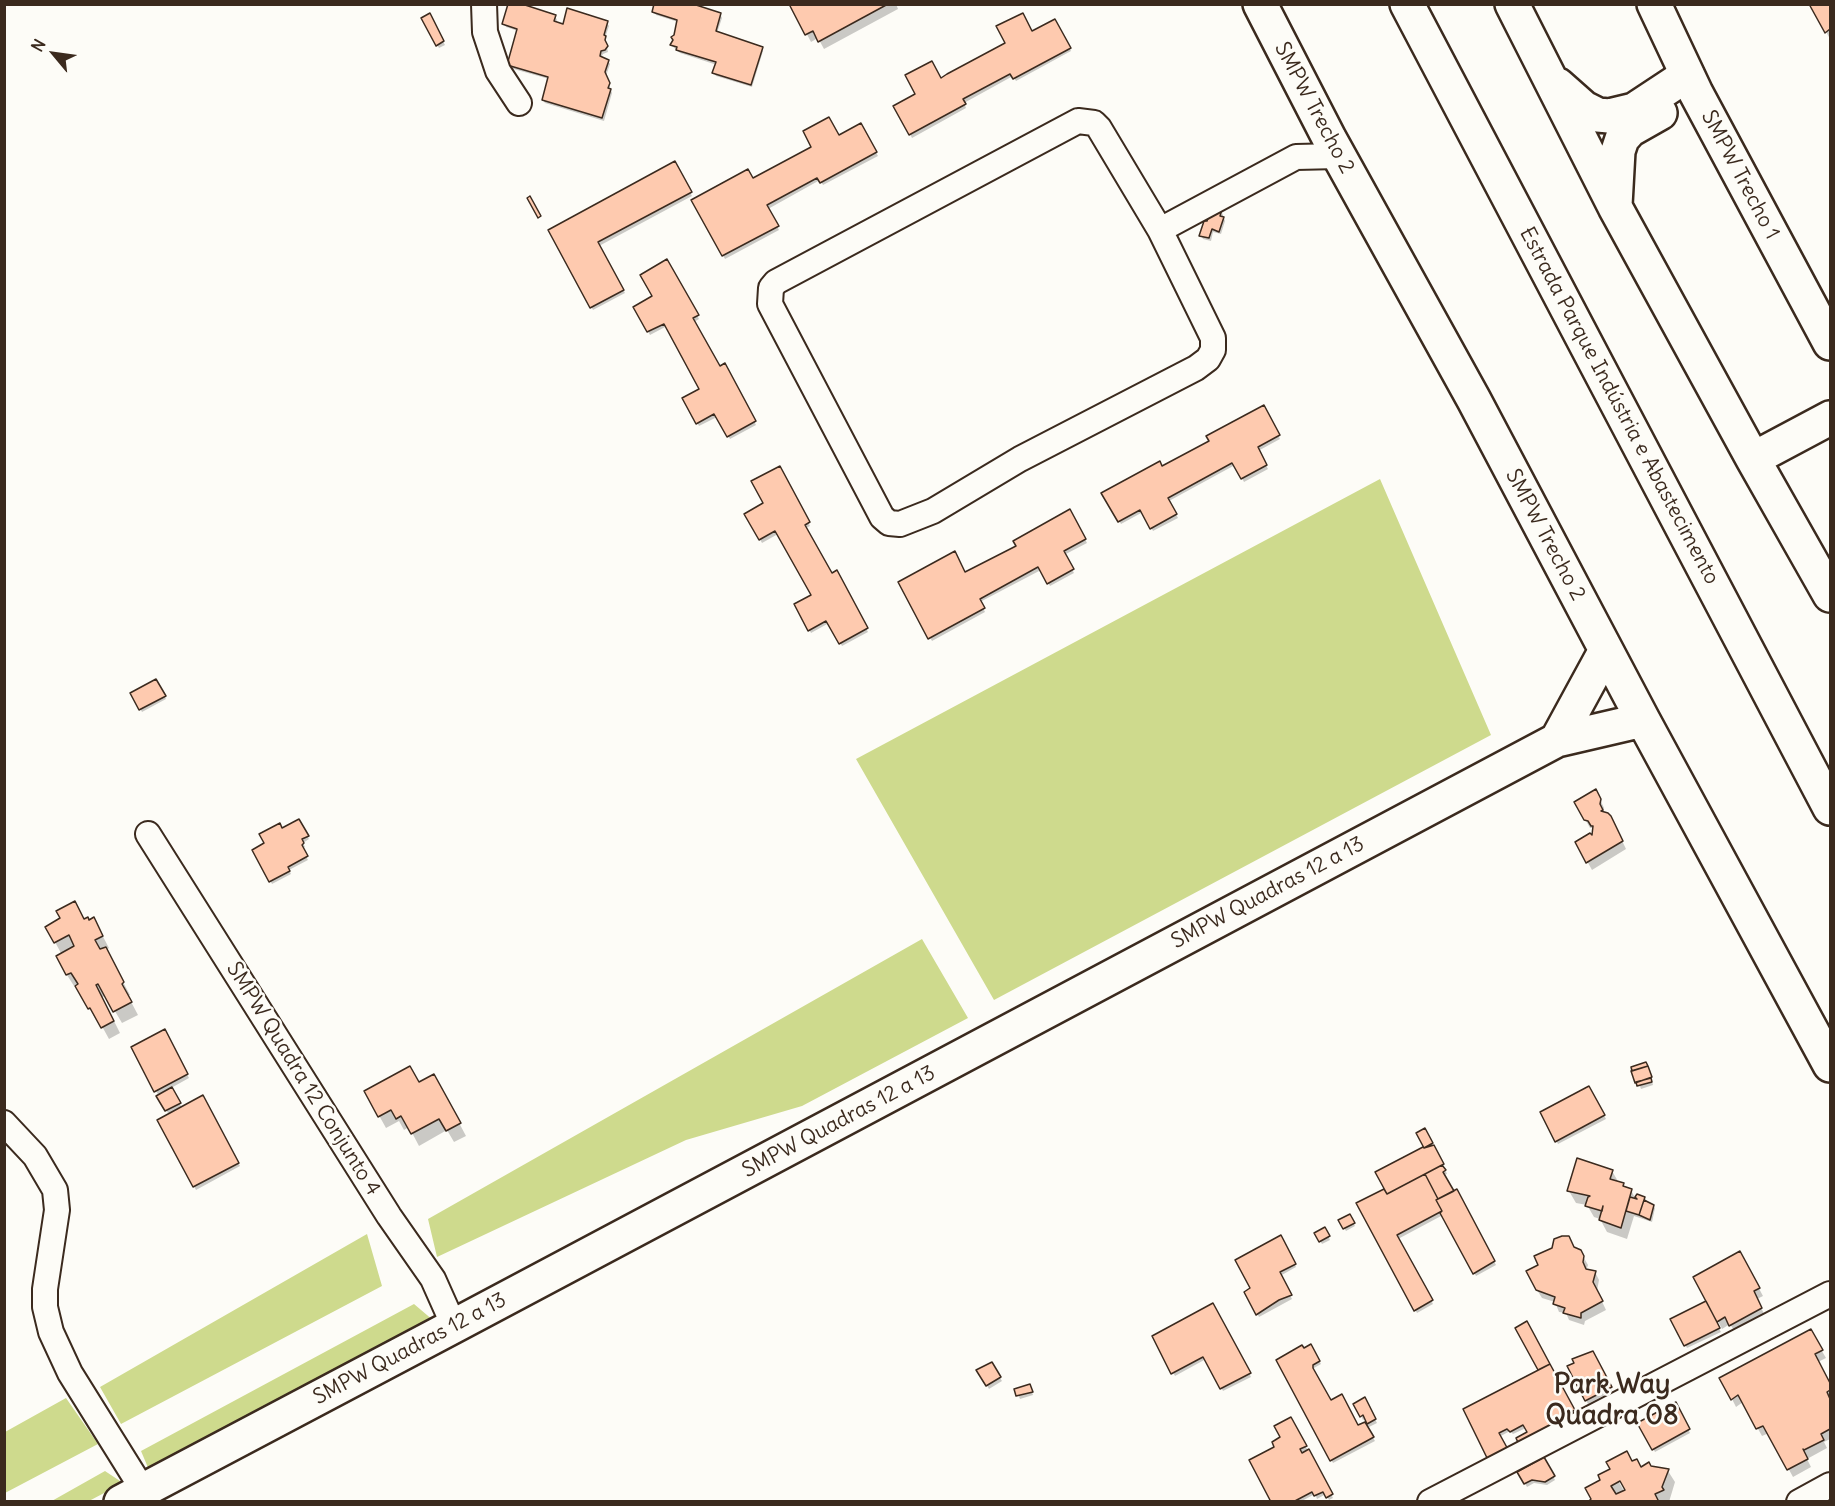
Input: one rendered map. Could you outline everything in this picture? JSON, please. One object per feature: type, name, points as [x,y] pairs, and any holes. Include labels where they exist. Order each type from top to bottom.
[{"type":"main road","name":"SMPW Trecho 2","points":[[1260,4],[1338,156],[1474,400],[1643,720],[1830,1065]]},
{"type":"main road","name":"Estrada Parque Indústria e Abastecimento","points":[[1407,4],[1830,808]]},
{"type":"main road","points":[[1512,4],[1615,207],[1830,595]]},
{"type":"main road","name":"SMPW Trecho 1","points":[[1657,5],[1692,84],[1830,343]]},
{"type":"main road","points":[[1552,80],[1584,108],[1610,116],[1634,110],[1692,84]]},
{"type":"main road","points":[[1615,207],[1618,151],[1622,139],[1630,130],[1692,84]]},
{"type":"main road","points":[[1753,459],[1830,418]]},
{"type":"main road","points":[[1557,740],[1606,650]]},
{"type":"main road","name":"SMPW Quadras 12 a 13","points":[[132,1496],[1557,740],[1643,720]]},
{"type":"street","points":[[484,4],[485,32],[498,71],[519,104]]},
{"type":"street","points":[[1078,121],[1094,123],[1100,128],[1160,230],[1213,338],[1213,350],[1208,359],[1196,368],[1020,459],[933,511],[900,524],[885,520],[770,304],[771,288],[776,282],[1078,121]]},
{"type":"street","points":[[1160,230],[1296,157],[1322,124]]},
{"type":"street","points":[[1296,157],[1338,156]]},
{"type":"street","name":"SMPW Quadra 12 Conjunto 4","points":[[148,834],[389,1216],[433,1279],[454,1326]]},
{"type":"street","points":[[4,1123],[34,1155],[55,1190],[57,1210],[45,1289],[45,1307],[51,1332],[132,1496]]},
{"type":"street","points":[[1430,1502],[1830,1294]]},
{"type":"street","points":[[1799,1502],[1830,1485]]},
{"type":"green space","points":[[1380,479],[1491,735],[994,1000],[856,759]]},
{"type":"green space","points":[[922,939],[968,1018],[802,1106],[686,1140],[437,1257],[428,1219]]},
{"type":"green space","points":[[367,1234],[382,1286],[121,1424],[100,1387]]},
{"type":"green space","points":[[414,1304],[434,1321],[149,1470],[141,1451]]},
{"type":"green space","points":[[66,1398],[98,1444],[5,1493],[5,1432]]},
{"type":"green space","points":[[105,1471],[123,1483],[89,1501],[50,1502]]},
{"type":"building","points":[[508,4],[522,4],[556,15],[554,21],[563,24],[567,8],[608,21],[604,35],[608,46],[601,51],[600,56],[609,60],[605,72],[610,83],[608,88],[611,89],[602,118],[542,100],[548,77],[507,65],[517,29],[502,24]]},
{"type":"building","points":[[654,4],[693,4],[721,13],[716,31],[763,47],[751,85],[712,73],[716,62],[676,50],[677,47],[670,45],[677,20],[652,12]]},
{"type":"building","points":[[789,4],[888,4],[818,42],[813,31],[805,35]]},
{"type":"building","points":[[1809,4],[1830,4],[1830,29],[1825,33]]},
{"type":"building","points":[[430,13],[444,41],[436,46],[421,18]]},
{"type":"building","points":[[1023,13],[1032,31],[1055,19],[1071,48],[1013,79],[1010,74],[963,99],[966,104],[909,135],[893,106],[915,94],[905,75],[932,61],[941,78],[1005,43],[996,26]]},
{"type":"building","points":[[829,117],[839,135],[861,123],[877,152],[820,183],[817,178],[767,205],[779,226],[722,256],[691,200],[748,169],[753,178],[811,147],[803,131]]},
{"type":"building","points":[[675,161],[692,192],[598,242],[624,290],[590,308],[548,230]]},
{"type":"building","points":[[530,196],[541,216],[538,218],[527,198]]},
{"type":"building","points":[[1212,206],[1222,209],[1220,216],[1224,217],[1219,232],[1212,229],[1209,238],[1199,236],[1204,221],[1207,221]]},
{"type":"building","points":[[667,259],[699,315],[693,318],[720,366],[725,363],[756,421],[727,437],[714,414],[696,424],[682,398],[699,389],[664,324],[647,332],[633,307],[652,296],[640,275]]},
{"type":"building","points":[[1264,405],[1280,435],[1258,447],[1267,465],[1241,479],[1232,463],[1168,498],[1177,514],[1150,529],[1140,510],[1118,522],[1101,493],[1160,461],[1162,466],[1209,441],[1206,436]]},
{"type":"building","points":[[780,466],[810,522],[805,525],[832,573],[837,570],[868,628],[839,644],[826,621],[808,631],[794,604],[811,595],[775,531],[759,540],[744,514],[763,503],[751,481]]},
{"type":"building","points":[[1070,509],[1086,539],[1064,551],[1074,569],[1047,584],[1038,567],[980,599],[985,608],[928,639],[898,582],[955,551],[965,572],[1016,546],[1013,541]]},
{"type":"building","points":[[156,679],[166,696],[139,710],[130,693]]},
{"type":"building","points":[[1596,789],[1601,799],[1600,804],[1603,810],[1601,811],[1611,816],[1623,841],[1586,863],[1575,842],[1590,833],[1592,835],[1593,826],[1584,820],[1574,802]]},
{"type":"building","points":[[299,819],[309,836],[302,839],[304,843],[302,845],[308,856],[288,867],[290,871],[269,882],[252,850],[264,843],[259,834],[280,823],[282,828]]},
{"type":"building","points":[[75,901],[84,919],[88,917],[89,920],[94,917],[103,936],[95,940],[100,949],[106,947],[132,1002],[113,1012],[98,984],[96,985],[114,1021],[101,1028],[75,986],[78,984],[71,973],[66,975],[56,956],[74,946],[69,935],[54,943],[45,927],[60,918],[56,911]]},
{"type":"building","points":[[165,1029],[188,1074],[154,1092],[131,1047]]},
{"type":"building","points":[[1646,1062],[1648,1066],[1632,1071],[1631,1067]]},
{"type":"building","points":[[410,1066],[419,1082],[434,1074],[461,1123],[446,1131],[439,1119],[411,1134],[401,1116],[396,1119],[391,1110],[378,1117],[364,1091]]},
{"type":"building","points":[[1648,1066],[1652,1077],[1635,1083],[1631,1071]]},
{"type":"building","points":[[1651,1078],[1652,1082],[1637,1086],[1636,1082]]},
{"type":"building","points":[[1589,1086],[1605,1115],[1555,1142],[1540,1112]]},
{"type":"building","points":[[172,1087],[181,1103],[165,1111],[156,1096]]},
{"type":"building","points":[[203,1095],[239,1163],[193,1187],[157,1120]]},
{"type":"building","points":[[1425,1128],[1433,1143],[1424,1148],[1416,1133]]},
{"type":"building","points":[[1434,1145],[1444,1164],[1387,1194],[1375,1172],[1423,1147]]},
{"type":"building","points":[[1577,1158],[1613,1170],[1610,1179],[1624,1183],[1623,1186],[1632,1189],[1621,1228],[1599,1220],[1602,1211],[1585,1206],[1590,1196],[1567,1191]]},
{"type":"building","points":[[1442,1165],[1446,1170],[1443,1172],[1454,1191],[1438,1199],[1425,1174]]},
{"type":"building","points":[[1425,1174],[1442,1211],[1397,1235],[1433,1300],[1414,1311],[1356,1203],[1384,1189],[1387,1194]]},
{"type":"building","points":[[1457,1189],[1495,1261],[1473,1274],[1440,1213],[1442,1211],[1436,1200]]},
{"type":"building","points":[[1637,1194],[1645,1197],[1639,1215],[1626,1211],[1630,1197],[1637,1199],[1635,1197]]},
{"type":"building","points":[[1644,1200],[1654,1205],[1650,1220],[1639,1215]]},
{"type":"building","points":[[1350,1214],[1355,1223],[1343,1229],[1338,1220]]},
{"type":"building","points":[[1325,1227],[1330,1236],[1319,1242],[1314,1233]]},
{"type":"building","points":[[1281,1235],[1296,1264],[1280,1272],[1292,1295],[1279,1300],[1256,1315],[1244,1292],[1250,1288],[1235,1260]]},
{"type":"building","points":[[1569,1236],[1574,1247],[1581,1250],[1586,1269],[1596,1271],[1593,1282],[1603,1301],[1581,1313],[1581,1318],[1563,1313],[1565,1308],[1553,1304],[1555,1297],[1536,1290],[1526,1271],[1538,1265],[1534,1256],[1552,1248],[1554,1239]]},
{"type":"building","points":[[1740,1251],[1760,1288],[1754,1291],[1762,1308],[1729,1326],[1725,1317],[1717,1322],[1693,1277]]},
{"type":"building","points":[[1706,1301],[1720,1328],[1684,1346],[1670,1319]]},
{"type":"building","points":[[1213,1303],[1251,1373],[1220,1389],[1203,1357],[1171,1374],[1152,1336]]},
{"type":"building","points":[[1527,1321],[1550,1364],[1538,1370],[1515,1328]]},
{"type":"building","points":[[1811,1329],[1823,1350],[1815,1354],[1830,1383],[1830,1390],[1827,1392],[1830,1399],[1830,1429],[1821,1434],[1824,1440],[1803,1449],[1808,1459],[1787,1470],[1763,1426],[1756,1429],[1738,1395],[1731,1400],[1719,1378]]},
{"type":"building","points":[[1311,1344],[1320,1361],[1313,1365],[1313,1368],[1331,1400],[1342,1394],[1358,1425],[1365,1422],[1374,1437],[1330,1461],[1276,1360],[1302,1345],[1304,1348]]},
{"type":"building","points":[[1593,1351],[1612,1387],[1585,1401],[1567,1366],[1574,1363],[1572,1359]]},
{"type":"building","points":[[992,1362],[1001,1377],[986,1386],[976,1370]]},
{"type":"building","points":[[1550,1364],[1575,1410],[1552,1422],[1555,1428],[1520,1447],[1516,1438],[1527,1432],[1523,1425],[1510,1432],[1507,1429],[1499,1433],[1510,1453],[1490,1464],[1463,1409]]},
{"type":"building","points":[[1030,1384],[1033,1392],[1016,1396],[1014,1389]]},
{"type":"building","points":[[1365,1397],[1376,1419],[1367,1424],[1363,1415],[1360,1417],[1353,1404]]},
{"type":"building","points":[[1676,1402],[1690,1429],[1652,1450],[1637,1423]]},
{"type":"building","points":[[1291,1417],[1307,1446],[1300,1449],[1302,1453],[1309,1449],[1333,1494],[1326,1498],[1323,1492],[1314,1496],[1312,1492],[1293,1502],[1271,1502],[1249,1460],[1274,1447],[1272,1442],[1280,1437],[1274,1426]]},
{"type":"building","points":[[1627,1451],[1632,1461],[1637,1459],[1641,1467],[1649,1462],[1651,1466],[1669,1469],[1662,1487],[1664,1490],[1655,1494],[1659,1502],[1588,1502],[1591,1499],[1585,1488],[1600,1480],[1598,1475],[1610,1469],[1606,1462]],"holes":[[[1620,1481],[1625,1490],[1616,1494],[1611,1486]]]},
{"type":"building","points":[[1544,1457],[1555,1476],[1545,1482],[1532,1480],[1524,1484],[1517,1472]]},
{"type":"district","name":"Park Way Quadra 08","points":[[1612,1400]]}]
